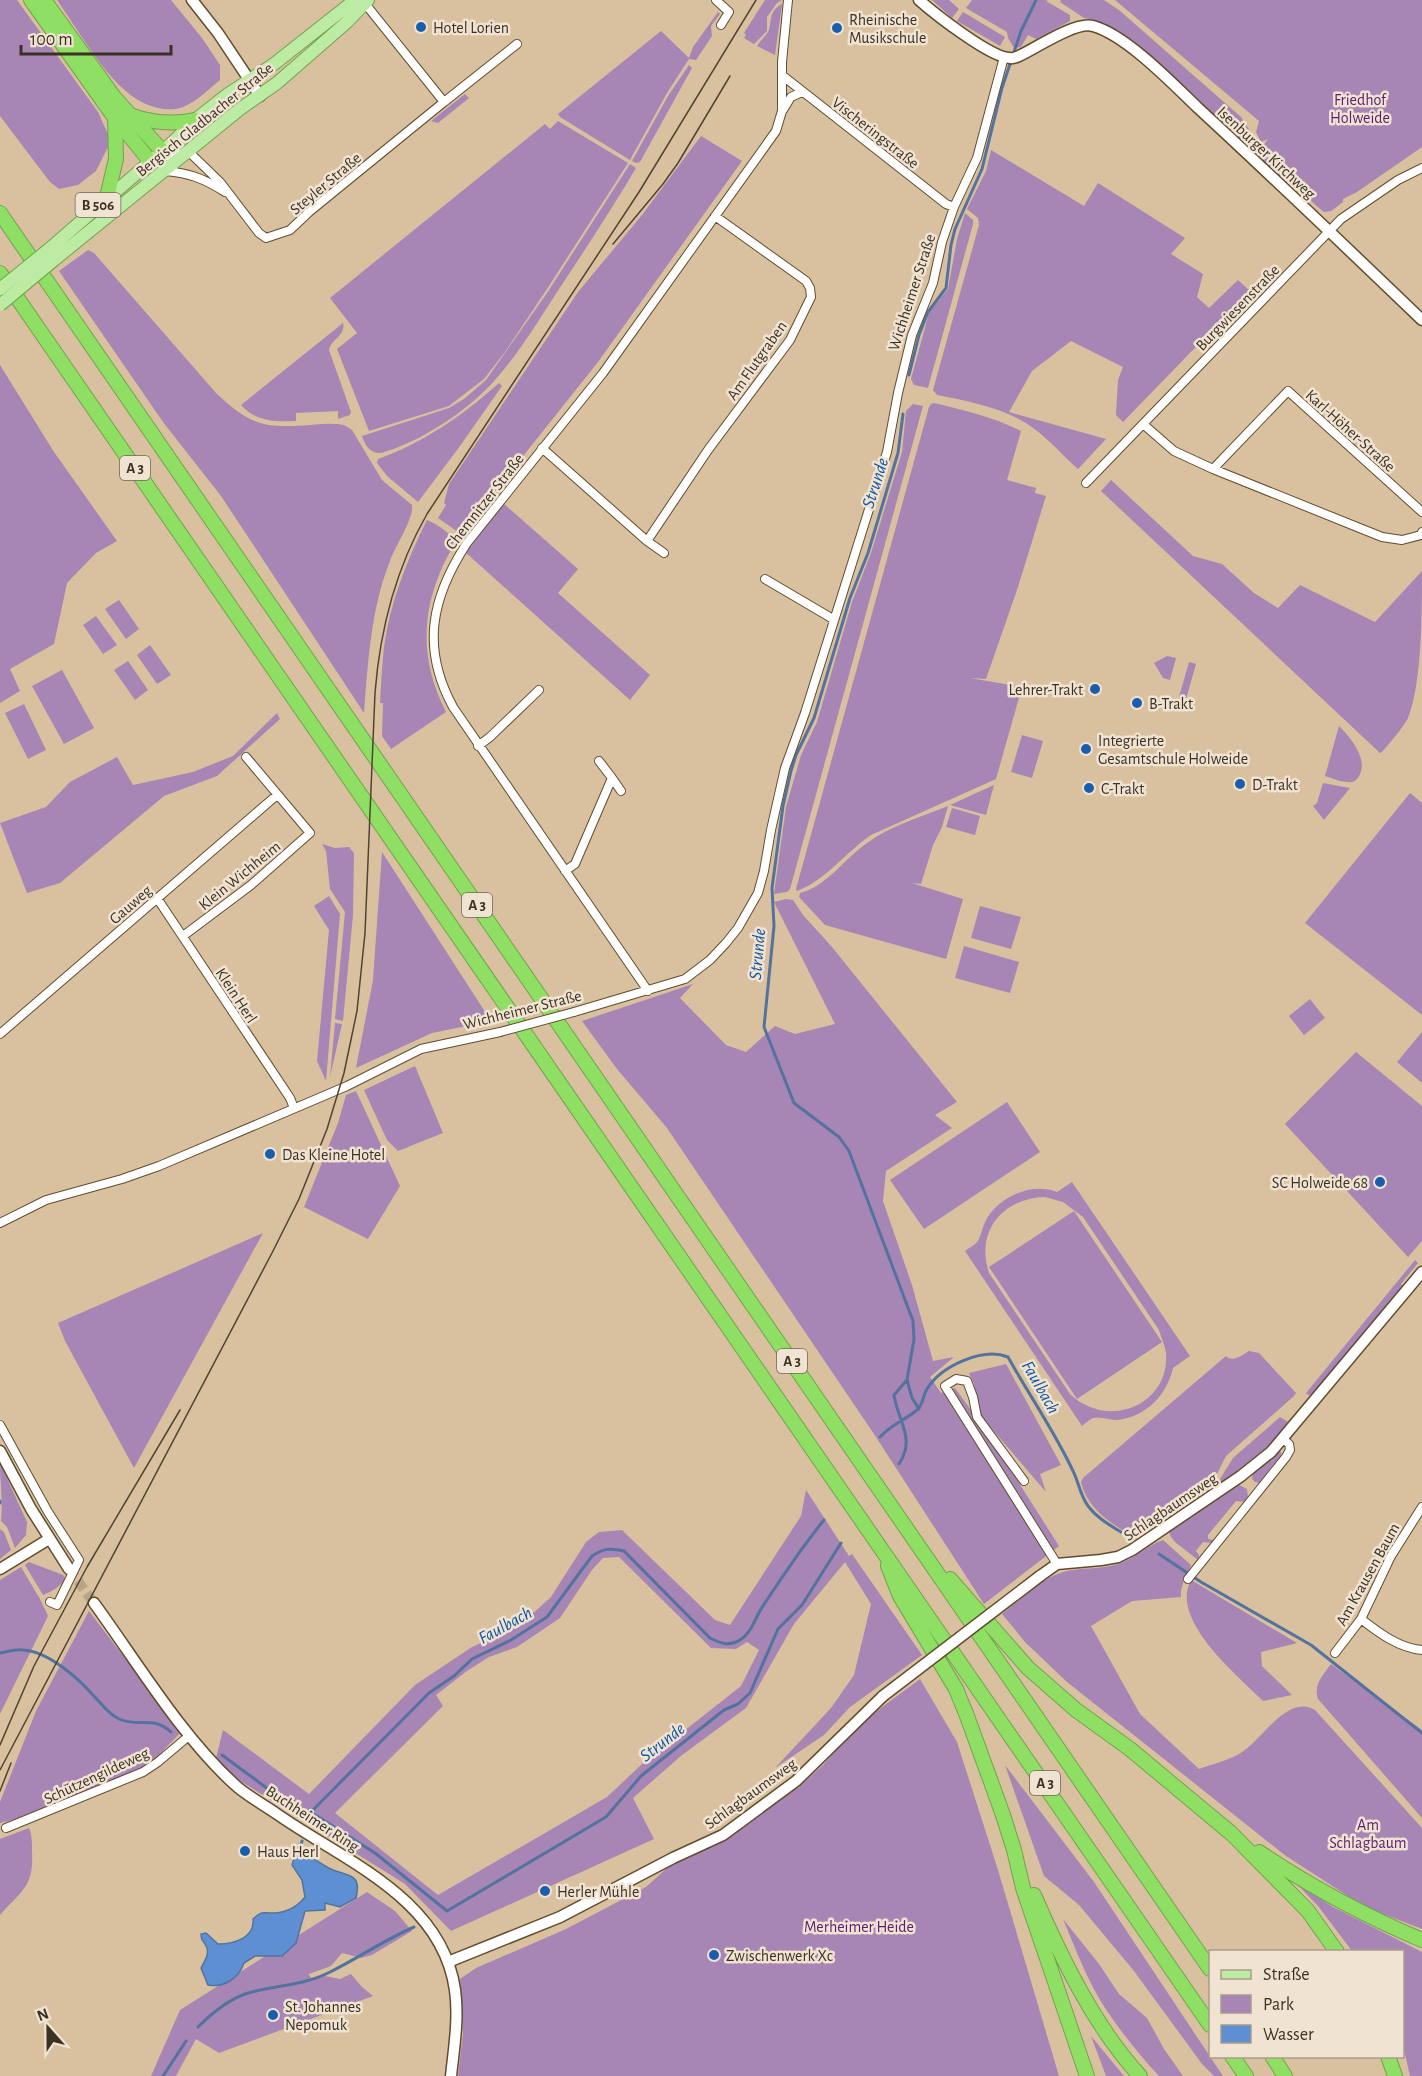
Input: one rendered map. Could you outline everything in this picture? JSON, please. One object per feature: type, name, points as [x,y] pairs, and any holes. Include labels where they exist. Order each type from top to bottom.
[{"type":"highway","points":[[31,0],[122,116],[162,151]]},
{"type":"highway","points":[[44,0],[95,73],[150,161]]},
{"type":"highway","points":[[122,116],[157,123],[177,124],[195,120]]},
{"type":"highway","points":[[107,197],[116,159],[122,116]]},
{"type":"highway","name":"A 3","points":[[0,213],[1209,1967]]},
{"type":"highway","name":"A 3","points":[[0,273],[1209,2024]]},
{"type":"highway","points":[[911,1534],[1028,1668],[1076,1710],[1130,1749],[1232,1834],[1308,1911],[1336,1950]]},
{"type":"highway","points":[[878,1542],[900,1596],[956,1689],[1014,1850],[1053,1937],[1098,2020],[1140,2076]]},
{"type":"highway","points":[[1232,1834],[1289,1872],[1333,1897],[1422,1940]]},
{"type":"highway","points":[[1014,1850],[1023,1888],[1087,2076]]},
{"type":"highway","points":[[1233,2058],[1246,2076]]},
{"type":"highway","points":[[1273,2058],[1285,2076]]},
{"type":"highway","points":[[1389,2058],[1395,2076]]},
{"type":"main road","points":[[192,0],[218,33],[260,96]]},
{"type":"main road","points":[[919,0],[950,26],[1009,58]]},
{"type":"main road","name":"Bergisch Gladbacher Straße","points":[[0,305],[107,197],[195,120],[362,1]]},
{"type":"main road","name":"Bergisch Gladbacher Straße","points":[[0,289],[51,255],[166,171],[188,151],[277,83],[362,1]]},
{"type":"main road","name":"Isenburger Kirchweg","points":[[1009,58],[1079,26],[1093,25],[1131,47],[1242,148],[1422,320]]},
{"type":"main road","points":[[162,151],[166,171]]},
{"type":"main road","points":[[150,161],[166,171]]},
{"type":"main road","name":"Schlagbaumsweg","points":[[448,1962],[560,1917],[673,1858],[723,1835],[796,1781],[883,1696],[1040,1576],[1058,1564],[1118,1557],[1132,1550],[1256,1464],[1284,1439],[1422,1272]]},
{"type":"main road","points":[[0,1451],[69,1569]]},
{"type":"main road","points":[[0,1569],[50,1539]]},
{"type":"main road","name":"Buchheimer Ring","points":[[94,1603],[203,1752],[235,1786],[396,1893],[428,1926],[448,1962],[454,1981],[457,2003],[451,2076]]},
{"type":"street","points":[[716,0],[729,12],[721,25]]},
{"type":"street","name":"Chemnitzer Straße","points":[[782,111],[788,0]]},
{"type":"street","points":[[362,1],[444,102]]},
{"type":"street","name":"Steyler Straße","points":[[188,151],[213,174],[259,233],[267,238],[291,230],[309,212],[517,44]]},
{"type":"street","name":"Wichheimer Straße","points":[[0,1223],[46,1200],[159,1166],[347,1086],[421,1049],[500,1032],[685,979],[710,960],[726,943],[738,928],[758,893],[784,768],[805,713],[887,452],[903,365],[921,309],[933,284],[942,242],[954,207],[977,158],[1009,58]]},
{"type":"street","name":"Vischeringstraße","points":[[783,74],[802,92],[946,204],[954,207]]},
{"type":"street","name":"Chemnitzer Straße","points":[[648,991],[453,707],[438,674],[433,641],[436,611],[452,566],[480,525],[603,373],[776,131],[782,111],[790,97],[802,92]]},
{"type":"street","points":[[162,151],[170,157],[188,151]]},
{"type":"street","name":"Burgwiesenstraße","points":[[1086,483],[1329,231],[1351,212],[1398,180],[1422,168]]},
{"type":"street","name":"Steyler Straße","points":[[166,171],[188,173],[200,177],[226,192]]},
{"type":"street","name":"Am Flutgraben","points":[[647,541],[710,448],[790,340],[811,297],[806,281],[715,216]]},
{"type":"street","name":"Karl-Höher-Straße","points":[[1213,469],[1288,392],[1422,512]]},
{"type":"street","points":[[1143,424],[1174,451],[1382,537],[1402,540],[1421,535],[1422,532]]},
{"type":"street","points":[[542,448],[647,541],[664,553]]},
{"type":"street","points":[[765,579],[833,619]]},
{"type":"street","points":[[478,746],[539,690]]},
{"type":"street","points":[[246,757],[277,795]]},
{"type":"street","points":[[599,761],[621,791]]},
{"type":"street","points":[[565,871],[575,864],[612,778]]},
{"type":"street","name":"Klein Wichheim","points":[[183,936],[251,885],[310,833],[277,795]]},
{"type":"street","name":"Gauweg","points":[[0,1034],[277,795]]},
{"type":"street","name":"Klein Herl","points":[[157,898],[290,1098],[294,1108]]},
{"type":"street","points":[[1024,1481],[977,1417],[967,1381],[956,1379],[945,1386],[1058,1564]]},
{"type":"street","points":[[0,1425],[48,1512],[79,1560],[57,1605],[50,1602]]},
{"type":"street","points":[[1188,1579],[1286,1457],[1290,1450],[1289,1444],[1284,1439]]},
{"type":"street","name":"Am Krausen Baum","points":[[1335,1653],[1361,1619],[1391,1556],[1422,1507]]},
{"type":"street","points":[[1361,1619],[1398,1644],[1422,1650]]},
{"type":"street","name":"Schützengildeweg","points":[[6,1828],[143,1772],[190,1735]]},
{"type":"green space","points":[[0,0],[17,0],[98,112],[111,141],[96,171],[78,185],[59,189],[50,182],[0,116]]},
{"type":"green space","points":[[57,0],[171,0],[202,38],[220,65],[220,80],[198,99],[183,107],[168,109],[146,104],[127,92],[108,73]]},
{"type":"green space","points":[[765,0],[782,0],[767,17],[767,31],[754,44],[744,38],[746,35],[744,33]]},
{"type":"green space","points":[[932,0],[949,0],[959,9],[952,18]]},
{"type":"green space","points":[[972,0],[1048,0],[1046,1],[1070,15],[1070,21],[1036,39],[1028,35],[1021,47],[1014,48],[1007,32],[966,8]]},
{"type":"green space","points":[[1061,0],[1104,0],[1119,10],[1241,117],[1266,156],[1286,178],[1287,183],[1134,42],[1095,20],[1084,18],[1060,2]]},
{"type":"green space","name":"Friedhof Holweide","points":[[1115,0],[1422,0],[1422,147],[1357,192],[1343,199],[1343,202],[1331,211],[1324,212],[1291,181],[1263,146],[1268,139],[1261,142],[1256,132],[1259,121]]},
{"type":"green space","points":[[782,4],[775,55],[757,46],[769,30],[773,12]]},
{"type":"green space","points":[[718,12],[720,14],[711,26],[712,36],[696,60],[689,59],[667,93],[630,160],[558,114],[661,31],[689,58],[693,47]]},
{"type":"green space","points":[[963,12],[1005,37],[1000,46],[957,21]]},
{"type":"green space","points":[[689,65],[692,68],[640,162],[632,161],[668,96]]},
{"type":"green space","points":[[465,94],[469,98],[438,123],[431,121]]},
{"type":"green space","points":[[558,121],[628,163],[505,352],[484,379],[449,406],[369,431],[337,349],[357,333],[330,298],[545,124],[550,129]]},
{"type":"green space","points":[[701,136],[742,161],[598,362],[461,534],[438,518],[446,505],[444,503],[449,484],[578,292],[642,215]]},
{"type":"green space","points":[[991,150],[1084,206],[1098,183],[1185,238],[1171,254],[1203,274],[1197,297],[1209,308],[1238,280],[1250,291],[1123,422],[1116,415],[1118,380],[1123,367],[1071,341],[1032,371],[1009,412],[1106,439],[1078,469],[1041,434],[1017,418],[988,407],[937,395],[933,390],[979,225],[978,218],[967,209],[986,171]]},
{"type":"green space","points":[[630,164],[636,168],[618,197],[514,357],[495,380],[458,414],[411,442],[381,453],[368,448],[362,436],[449,408],[464,399],[486,380],[547,293]]},
{"type":"green space","points":[[965,213],[973,220],[973,224],[928,388],[914,385],[911,379],[929,313],[948,289],[957,239]]},
{"type":"green space","points":[[88,250],[94,253],[228,404],[249,418],[270,425],[344,425],[352,430],[382,480],[412,505],[410,518],[390,561],[378,597],[371,636],[364,713],[221,496],[163,422],[59,271]]},
{"type":"green space","points":[[343,323],[342,331],[329,350],[351,412],[350,415],[338,419],[338,411],[296,413],[296,421],[274,421],[253,415],[241,405]]},
{"type":"green space","points":[[0,365],[54,452],[117,541],[96,553],[67,583],[54,644],[10,669],[20,691],[0,703]]},
{"type":"green space","points":[[499,383],[502,386],[418,502],[387,476],[377,463],[378,459],[443,427]]},
{"type":"green space","points":[[934,403],[989,418],[1021,431],[1007,480],[1036,488],[1035,493],[1046,496],[986,679],[970,678],[1022,687],[996,779],[871,835],[827,873],[797,891],[929,407]]},
{"type":"green space","points":[[913,404],[923,406],[790,889],[787,892],[774,894],[786,807],[801,755],[817,722],[852,602],[871,553],[902,452],[906,411]]},
{"type":"green space","points":[[1111,480],[1193,556],[1222,564],[1254,593],[1278,608],[1300,585],[1375,622],[1422,571],[1419,667],[1413,703],[1405,723],[1382,752],[1380,753],[1101,491]]},
{"type":"green space","points":[[503,503],[578,569],[558,593],[650,675],[630,700],[465,552]]},
{"type":"green space","points":[[427,520],[443,529],[455,543],[435,584],[427,626],[430,669],[446,712],[391,749],[382,736],[383,703],[380,703],[384,647],[390,614],[400,582]]},
{"type":"green space","points":[[119,600],[139,629],[126,639],[105,609]]},
{"type":"green space","points":[[96,616],[117,645],[103,654],[83,625]]},
{"type":"green space","points":[[150,645],[171,675],[157,684],[137,655]]},
{"type":"green space","points":[[1167,656],[1176,658],[1170,680],[1163,678],[1154,663]]},
{"type":"green space","points":[[128,661],[148,690],[135,700],[114,670]]},
{"type":"green space","points":[[1189,662],[1196,664],[1184,706],[1177,704]]},
{"type":"green space","points":[[62,670],[94,728],[64,744],[32,686]]},
{"type":"green space","points":[[24,704],[46,750],[28,759],[5,713]]},
{"type":"green space","points":[[277,713],[280,719],[217,776],[164,796],[60,883],[27,893],[0,823],[46,807],[70,782],[117,757],[133,785],[193,772],[233,756]]},
{"type":"green space","points":[[1339,726],[1357,749],[1362,763],[1359,776],[1352,782],[1325,776]]},
{"type":"green space","points":[[1022,735],[1043,741],[1032,778],[1011,772]]},
{"type":"green space","points":[[1323,783],[1350,788],[1324,820],[1313,806],[1317,803]]},
{"type":"green space","points":[[994,785],[986,815],[950,805]]},
{"type":"green space","points":[[1410,793],[1422,803],[1422,1015],[1305,923]]},
{"type":"green space","points":[[948,806],[921,884],[912,883],[963,899],[946,959],[825,925],[799,897],[800,893],[818,885],[876,837],[906,822]]},
{"type":"green space","points":[[952,808],[980,816],[975,835],[946,827]]},
{"type":"green space","points":[[322,844],[335,848],[349,847],[354,853],[353,915],[343,1021],[335,1019],[345,912],[330,889],[326,851]]},
{"type":"green space","points":[[382,852],[491,1021],[432,1033],[356,1068],[373,980]]},
{"type":"green space","points":[[329,896],[340,914],[326,1081],[317,1061],[329,930],[314,906]]},
{"type":"green space","points":[[793,900],[957,1102],[935,1115],[952,1128],[886,1171],[883,1201],[912,1285],[933,1361],[954,1357],[930,1377],[941,1393],[955,1388],[986,1431],[1059,1546],[984,1604],[874,1434],[667,1128],[617,1069],[582,1021],[693,984],[680,998],[726,1045],[746,1052],[775,1026],[795,1034],[835,1024],[774,902]]},
{"type":"green space","points":[[980,906],[1021,917],[1011,949],[971,938]]},
{"type":"green space","points":[[964,946],[1019,962],[1010,993],[955,978]]},
{"type":"green space","points":[[1310,999],[1325,1018],[1304,1035],[1289,1016]]},
{"type":"green space","points":[[335,1023],[342,1024],[330,1077]]},
{"type":"green space","points":[[1422,1032],[1422,1083],[1397,1062]]},
{"type":"green space","name":"SC Holweide 68","points":[[1356,1052],[1422,1106],[1422,1241],[1408,1257],[1285,1124]]},
{"type":"green space","points":[[415,1066],[443,1133],[398,1151],[387,1140],[364,1090]]},
{"type":"green space","points":[[356,1091],[400,1186],[368,1239],[304,1207],[338,1123],[346,1095]]},
{"type":"green space","points":[[1007,1102],[1040,1152],[924,1229],[890,1180]]},
{"type":"green space","points":[[1072,1182],[1190,1356],[1173,1368],[1166,1387],[1154,1403],[1127,1418],[1117,1420],[1096,1418],[1082,1426],[965,1251],[978,1241],[993,1210],[1009,1197],[1037,1189],[1057,1192]],"holes":[[[1045,1197],[1063,1202],[1083,1217],[1159,1330],[1163,1341],[1166,1353],[1165,1371],[1158,1387],[1147,1399],[1133,1407],[1118,1411],[1101,1410],[1085,1405],[1070,1394],[989,1273],[986,1258],[989,1231],[1005,1210],[1030,1199]]]},
{"type":"green space","points":[[1074,1211],[1162,1342],[1077,1399],[989,1267]]},
{"type":"green space","points":[[263,1233],[134,1468],[65,1341],[58,1323]]},
{"type":"green space","points":[[1415,1260],[1418,1263],[1401,1284],[1403,1286],[1310,1396],[1306,1393]]},
{"type":"green space","points":[[1249,1351],[1259,1353],[1296,1393],[1226,1456],[1215,1478],[1207,1486],[1133,1537],[1094,1508],[1084,1492],[1081,1482],[1083,1478],[1226,1356],[1235,1359]]},
{"type":"green space","points":[[1006,1364],[1061,1465],[1040,1474],[1046,1492],[980,1415],[974,1384],[969,1373]]},
{"type":"green space","points":[[1280,1417],[1290,1423],[1282,1432],[1255,1458],[1215,1487],[1233,1458]]},
{"type":"green space","points":[[1278,1452],[1281,1452],[1281,1455],[1259,1483],[1255,1482],[1252,1479],[1253,1474]]},
{"type":"green space","points":[[0,1463],[27,1522],[26,1535],[15,1548],[7,1527],[1,1521]]},
{"type":"green space","points":[[1239,1485],[1247,1489],[1248,1497],[1245,1502],[1236,1501],[1208,1535],[1208,1539],[1214,1540],[1212,1543],[1203,1542],[1196,1551],[1199,1555],[1198,1560],[1175,1542],[1169,1531]]},
{"type":"green space","points":[[806,1490],[849,1556],[852,1554],[922,1655],[850,1707],[824,1735],[775,1768],[831,1708],[854,1675],[871,1604],[845,1562],[794,1624],[746,1708],[682,1755],[633,1798],[654,1839],[451,1931],[405,1884],[231,1775],[216,1758],[223,1730],[309,1794],[415,1685],[472,1647],[520,1625],[551,1597],[586,1542],[599,1532],[622,1530],[715,1620],[730,1625],[801,1516]],"holes":[[[619,1557],[711,1648],[736,1649],[747,1642],[759,1650],[741,1686],[641,1765],[607,1797],[438,1895],[335,1813],[443,1706],[436,1695],[489,1657],[517,1647],[560,1618],[592,1570],[603,1558]]]},
{"type":"green space","points":[[0,1529],[4,1532],[11,1550],[0,1559]]},
{"type":"green space","name":"Am Schlagbaum","points":[[1163,1540],[1191,1565],[1181,1597],[1132,1601],[1091,1626],[1140,1714],[1199,1769],[1239,1754],[1284,1713],[1294,1708],[1305,1707],[1315,1710],[1422,1828],[1422,1929],[1365,1907],[1286,1856],[1067,1682],[1026,1643],[1002,1614],[1039,1584],[1055,1575],[1070,1570],[1118,1564]]},
{"type":"green space","points":[[29,1562],[63,1575],[65,1578],[59,1586],[43,1595],[25,1565]]},
{"type":"green space","points":[[21,1567],[48,1616],[0,1714],[0,1580]]},
{"type":"green space","points":[[1191,1580],[1297,1643],[1261,1652],[1262,1666],[1292,1695],[1263,1701],[1223,1662],[1209,1646],[1189,1612],[1187,1596]]},
{"type":"green space","points":[[89,1611],[180,1733],[157,1757],[137,1770],[16,1819],[0,1823],[0,1802],[36,1711]]},
{"type":"green space","points":[[1331,1664],[1422,1730],[1422,1818],[1318,1699],[1318,1685]]},
{"type":"green space","name":"Merheimer Heide","points":[[920,1679],[957,1742],[998,1870],[1059,2076],[458,2076],[463,2034],[460,1979],[476,1968],[566,1929],[646,1887],[675,1861],[799,1787],[824,1764],[858,1725]]},
{"type":"green space","points":[[1005,1765],[1094,1882],[1223,2076],[1214,2076],[1202,2064],[1134,1971],[1079,1905],[1044,1876]]},
{"type":"green space","points":[[29,1828],[32,1839],[32,1863],[29,1880],[0,1915],[0,1839]]},
{"type":"green space","points":[[1296,1883],[1333,1907],[1422,1952],[1422,2076],[1410,2076],[1404,2049],[1404,1950],[1351,1950],[1318,1906]]},
{"type":"green space","points":[[367,1892],[395,1911],[412,1931],[372,1955],[361,1958],[342,1953],[331,1966],[309,1975],[312,1979],[325,1976],[340,1979],[351,1974],[373,1996],[219,2053],[196,2039],[176,2076],[151,2076],[180,2010]]},
{"type":"green space","points":[[1063,1919],[1099,1964],[1119,1994],[1147,2018],[1164,2049],[1183,2076],[1159,2076],[1125,2036],[1094,1989]]},
{"type":"green space","points":[[1091,2036],[1124,2076],[1106,2076]]},
{"type":"water","points":[[299,1844],[303,1847],[304,1852],[322,1864],[353,1877],[357,1884],[356,1898],[340,1907],[325,1903],[325,1910],[305,1911],[296,1943],[282,1956],[255,1956],[244,1963],[239,1973],[230,1981],[220,1985],[208,1985],[201,1968],[207,1956],[207,1947],[201,1934],[206,1933],[218,1944],[237,1941],[251,1931],[253,1919],[259,1914],[288,1910],[305,1897],[302,1880],[292,1865]]},
{"type":"waterway","name":"Strunde","points":[[909,375],[919,335],[928,312],[946,288],[955,229],[982,169],[1002,88],[1021,31],[1036,0]]},
{"type":"waterway","name":"Strunde","points":[[899,1464],[904,1455],[906,1438],[894,1395],[907,1380],[914,1339],[913,1321],[849,1151],[839,1137],[794,1103],[764,1027],[774,926],[772,888],[783,806],[796,755],[814,718],[850,598],[868,553],[898,453],[903,414]]},
{"type":"waterway","name":"Faulbach","points":[[880,1437],[917,1410],[933,1381],[952,1366],[987,1355],[1008,1357],[1066,1456],[1085,1502],[1099,1517],[1121,1532]]},
{"type":"waterway","points":[[907,1380],[912,1398],[919,1409]]},
{"type":"waterway","name":"Faulbach","points":[[222,1755],[306,1817],[429,1693],[454,1676],[472,1659],[511,1640],[547,1617],[596,1553],[607,1549],[624,1551],[710,1638],[728,1644],[740,1640],[748,1633],[760,1610],[824,1520]]},
{"type":"waterway","name":"Strunde","points":[[312,1813],[375,1853],[447,1911],[606,1817],[641,1776],[724,1710],[738,1704],[750,1693],[778,1629],[802,1605],[841,1543]]},
{"type":"waterway","name":"Faulbach","points":[[1159,1554],[1201,1582],[1311,1645],[1422,1733]]},
{"type":"waterway","name":"Faulbach","points":[[0,1653],[20,1650],[42,1655],[70,1673],[115,1717],[126,1721],[158,1724],[171,1732]]},
{"type":"waterway","points":[[301,1846],[302,1841]]},
{"type":"waterway","name":"Strunde","points":[[198,2027],[237,1997],[319,1977],[414,1927]]},
{"type":"waterway","name":"Strunde","points":[[163,2076],[186,2041]]},
{"type":"tunnel","points":[[69,1569],[94,1603]]},
{"type":"tram line","points":[[0,1770],[273,1251],[299,1199],[327,1129],[344,1073],[357,1011],[365,933],[377,669],[385,623],[406,557],[427,514],[639,192],[756,0]]},
{"type":"tram line","points":[[613,244],[678,163],[730,76]]},
{"type":"tram line","points":[[0,1745],[34,1666],[87,1567],[180,1410]]},
{"type":"tram line","points":[[0,1791],[11,1763]]},
{"type":"place","name":"Hotel Lorien","points":[[421,27]]},
{"type":"place","name":"Rheinische Musikschule","points":[[837,28]]},
{"type":"place","name":"Lehrer-Trakt","points":[[1095,689]]},
{"type":"place","name":"B-Trakt","points":[[1137,703]]},
{"type":"place","name":"Integrierte Gesamtschule Holweide","points":[[1086,749]]},
{"type":"place","name":"D-Trakt","points":[[1240,784]]},
{"type":"place","name":"C-Trakt","points":[[1089,788]]},
{"type":"place","name":"Das Kleine Hotel","points":[[270,1154]]},
{"type":"place","name":"SC Holweide 68","points":[[1380,1182]]},
{"type":"place","name":"Haus Herl","points":[[245,1851]]},
{"type":"place","name":"Herler Mühle","points":[[545,1891]]},
{"type":"place","name":"Zwischenwerk Xc","points":[[714,1955]]},
{"type":"place","name":"St. Johannes Nepomuk","points":[[273,2015]]}]
